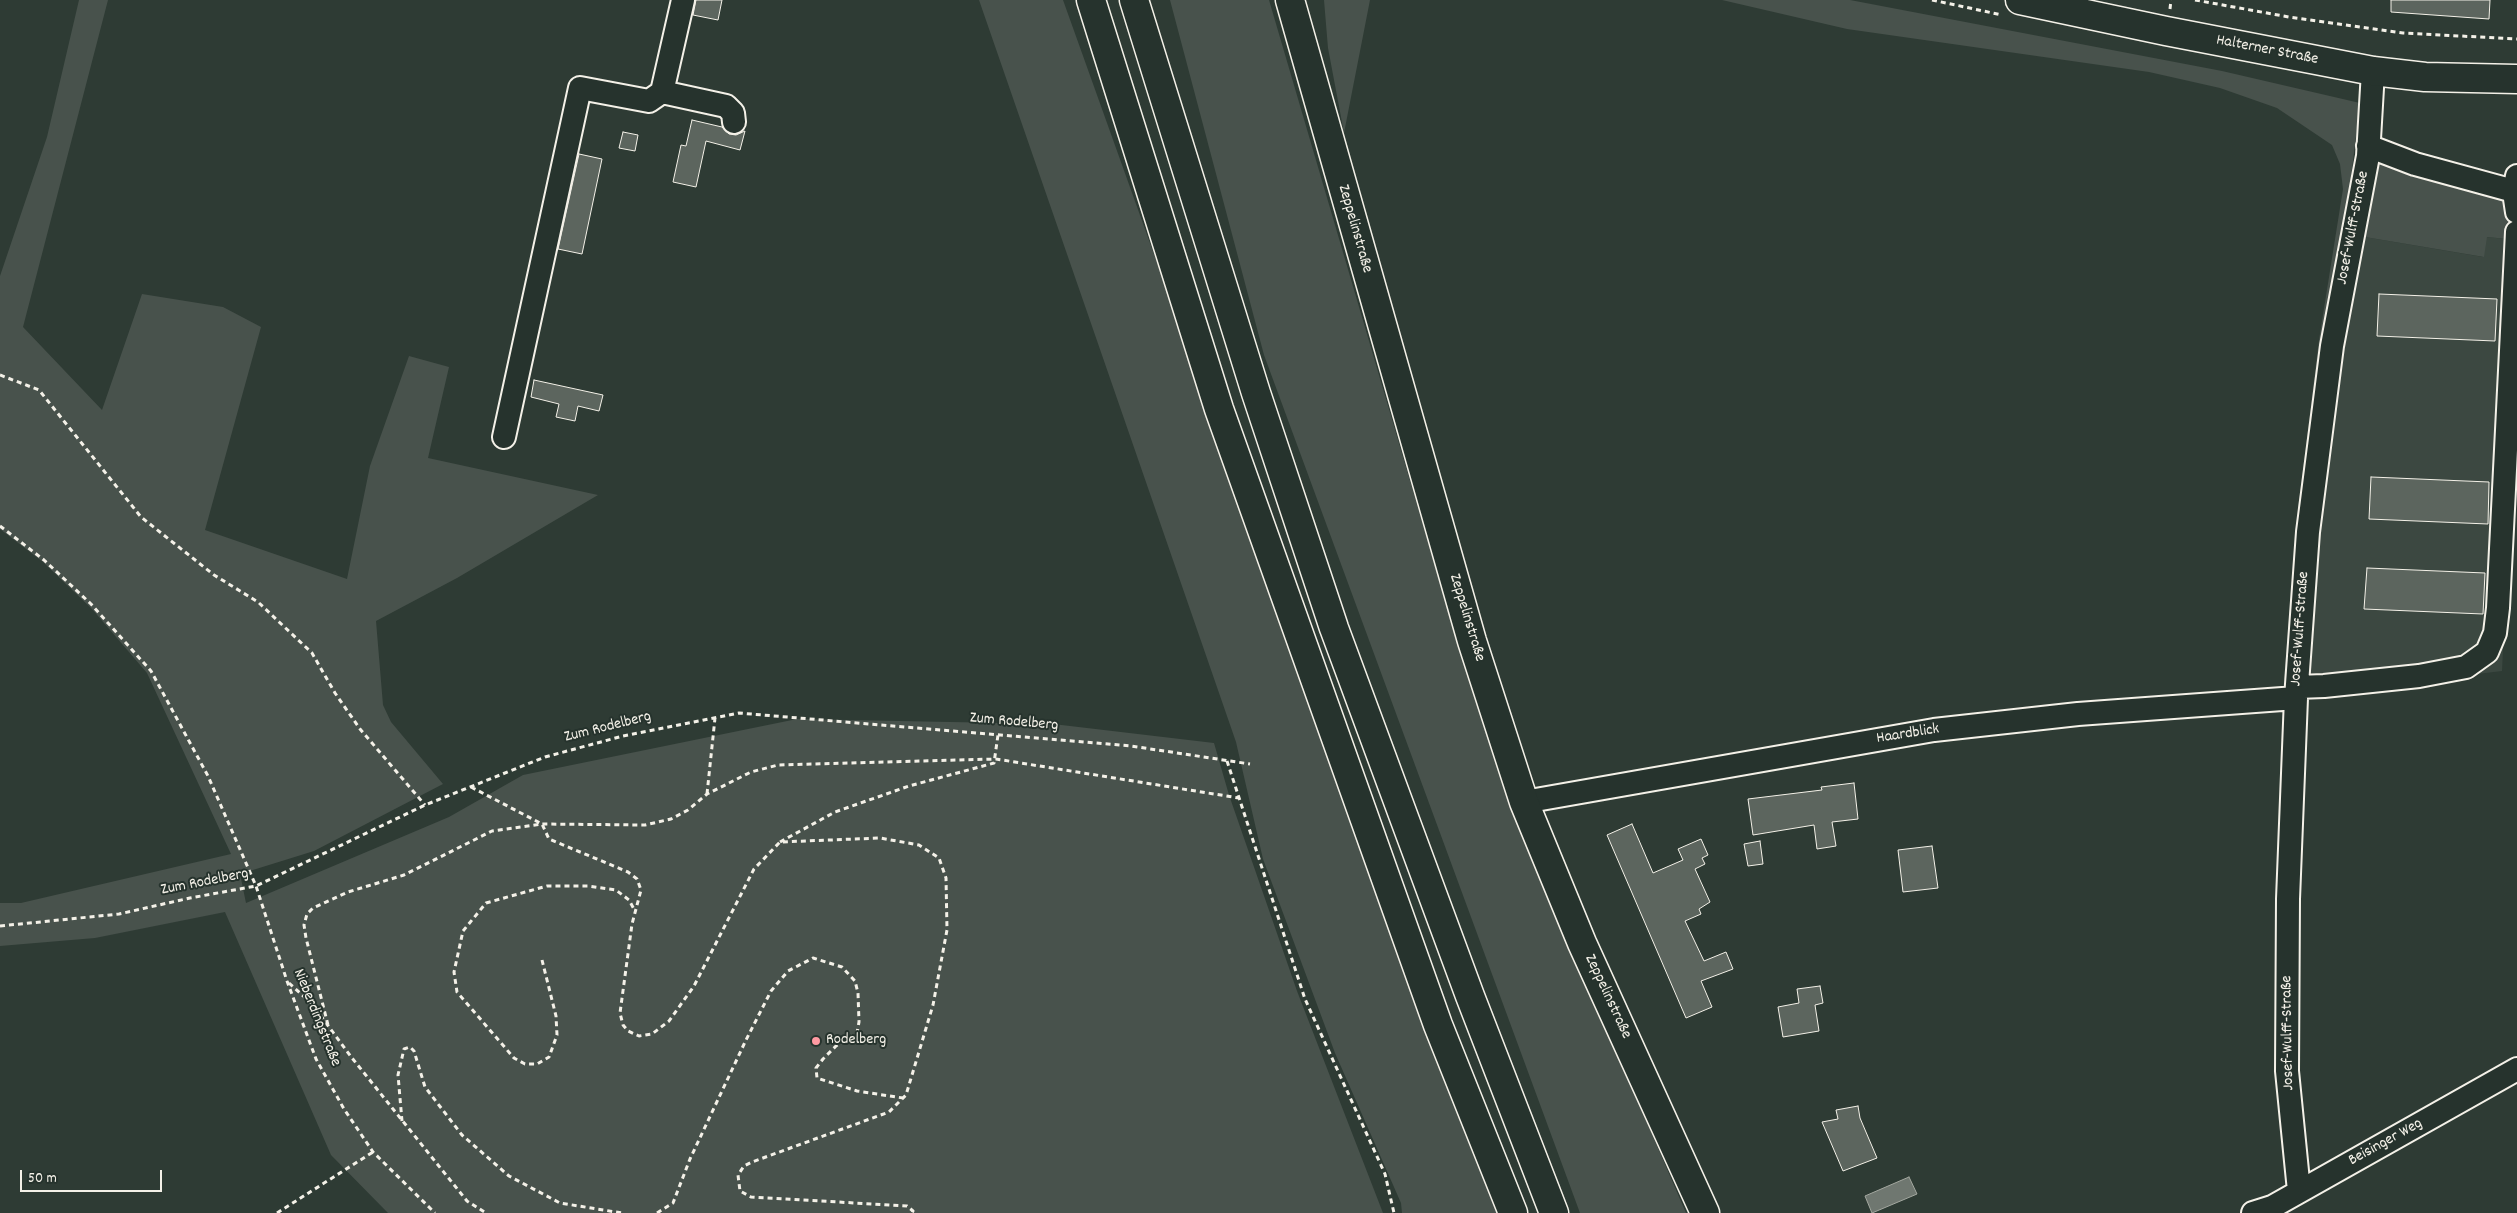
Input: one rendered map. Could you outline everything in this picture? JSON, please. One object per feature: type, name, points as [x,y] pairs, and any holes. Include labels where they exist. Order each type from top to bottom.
[{"type":"main road","points":[[1091,0],[1219,409],[1438,1025],[1512,1213]]},
{"type":"main road","points":[[1134,0],[1241,348],[1334,628],[1470,996],[1554,1213]]},
{"type":"main road","name":"Zeppelinstraße","points":[[1290,0],[1472,641],[1524,802],[1582,943],[1705,1213]]},
{"type":"main road","name":"Halterner Straße","points":[[2020,0],[2166,32],[2373,71],[2425,77],[2517,79]]},
{"type":"street","points":[[504,437],[580,88],[649,101],[662,92],[682,0]]},
{"type":"street","name":"Josef-Wulff-Straße","points":[[2299,1191],[2287,1071],[2288,899],[2297,692],[2308,532],[2332,346],[2368,146],[2373,71]]},
{"type":"street","points":[[662,92],[726,106],[733,113],[734,122]]},
{"type":"street","points":[[2368,146],[2415,164],[2516,193]]},
{"type":"street","name":"Haardblick","points":[[1524,802],[1934,730],[2297,692],[2324,686],[2419,676],[2466,667],[2487,652],[2495,633],[2498,608],[2517,232]]},
{"type":"street","name":"Beisinger Weg","points":[[2266,1211],[2517,1069]]},
{"type":"path","points":[[2195,0],[2289,17],[2403,33],[2517,39]]},
{"type":"path","points":[[0,375],[39,390],[141,517],[214,575],[258,602],[312,652],[335,693],[360,729],[425,805]]},
{"type":"path","name":"Nieberdingstraße","points":[[0,526],[44,560],[91,604],[151,672],[208,776],[256,886],[287,981],[316,1059],[344,1109],[373,1152],[435,1213]]},
{"type":"path","name":"Zum Rodelberg","points":[[0,926],[118,914],[256,886],[425,805],[545,757],[623,736],[739,714],[1131,746],[1250,764]]},
{"type":"path","points":[[706,794],[715,718]]},
{"type":"path","points":[[471,787],[542,824],[549,839],[628,872],[637,879],[641,890],[635,912],[620,1014],[623,1025],[628,1031],[639,1036],[652,1034],[669,1021],[694,986],[754,869],[780,842],[835,812],[908,786],[994,763],[998,735]]},
{"type":"path","points":[[328,1025],[304,925],[307,914],[313,908],[348,892],[404,875],[492,831],[542,824],[645,825],[670,819],[688,810],[706,794],[751,772],[778,765],[996,759],[1239,798]]},
{"type":"path","points":[[1227,761],[1305,999],[1385,1174],[1394,1213]]},
{"type":"path","points":[[780,842],[880,838],[919,846],[939,858],[946,878],[947,930],[933,1005],[912,1076],[903,1098],[889,1112],[788,1147],[744,1166],[738,1176],[740,1191],[751,1198],[907,1206],[913,1211],[912,1213]]},
{"type":"path","points":[[542,960],[556,1016],[557,1035],[550,1057],[537,1064],[526,1064],[514,1058],[457,992],[454,972],[463,930],[486,903],[547,886],[588,886],[616,890],[628,900],[635,912]]},
{"type":"path","points":[[657,1213],[673,1203],[690,1159],[771,991],[788,971],[813,958],[842,967],[855,981],[858,993],[857,1033],[836,1046],[822,1059],[816,1068],[817,1078],[857,1091],[903,1098]]},
{"type":"path","points":[[287,981],[312,1004],[402,1121],[467,1201],[486,1213]]},
{"type":"path","points":[[402,1121],[398,1074],[404,1049],[410,1047],[414,1051],[425,1087],[462,1135],[509,1176],[560,1203],[622,1213]]},
{"type":"path","points":[[278,1213],[373,1152]]},
{"type":"shaded area","points":[[79,0],[108,0],[23,327],[102,410],[142,294],[223,307],[261,327],[205,530],[347,579],[370,466],[409,356],[449,367],[428,458],[598,495],[457,578],[376,621],[383,705],[391,722],[443,784],[314,851],[240,874],[246,903],[449,817],[523,775],[797,719],[1053,724],[1214,743],[1229,795],[1297,991],[1383,1213],[388,1213],[331,1155],[225,912],[95,938],[0,946],[0,903],[21,903],[231,854],[147,673],[92,609],[43,562],[0,529],[0,276],[47,137]]},
{"type":"shaded area","points":[[979,0],[1063,0],[1497,1213],[1402,1213],[1401,1203],[1335,1053],[1263,859],[1236,742]]},
{"type":"shaded area","points":[[1170,0],[1269,0],[1457,641],[1526,842],[1686,1213],[1580,1213],[1264,355]]},
{"type":"shaded area","points":[[1324,0],[1370,0],[1344,133],[1328,48]]},
{"type":"shaded area","points":[[1722,0],[1850,0],[2222,71],[2360,103],[2291,673],[2284,680],[2298,510],[2319,340],[2343,189],[2340,164],[2332,145],[2277,108],[2220,88],[2149,72],[1847,29]]},
{"type":"shaded area","points":[[2372,158],[2511,203],[2517,240],[2487,237],[2484,257],[2359,236]]},
{"type":"shaded area","points":[[2359,236],[2483,257],[2486,237],[2517,240],[2517,349],[2502,671],[2311,694],[2311,642],[2328,431]]},
{"type":"shaded area","points":[[1909,1177],[1917,1194],[1872,1213],[1865,1196]]},
{"type":"building","points":[[696,0],[722,0],[718,20],[693,15]]},
{"type":"building","points":[[2391,0],[2490,0],[2489,19],[2391,12]]},
{"type":"building","points":[[692,120],[722,127],[729,134],[736,135],[745,131],[740,150],[706,141],[696,187],[673,182],[681,145],[686,146]]},
{"type":"building","points":[[623,132],[638,135],[635,151],[619,148]]},
{"type":"building","points":[[579,154],[602,159],[582,254],[558,249]]},
{"type":"building","points":[[2379,294],[2497,299],[2495,341],[2377,336]]},
{"type":"building","points":[[534,380],[603,395],[599,411],[578,406],[575,421],[556,417],[559,404],[531,397]]},
{"type":"building","points":[[2371,477],[2489,482],[2488,524],[2369,519]]},
{"type":"building","points":[[2367,568],[2485,573],[2483,614],[2364,609]]},
{"type":"building","points":[[1854,783],[1858,819],[1832,822],[1836,846],[1817,849],[1814,825],[1753,835],[1748,799],[1822,790],[1821,787]]},
{"type":"building","points":[[1632,824],[1653,873],[1683,860],[1678,849],[1701,839],[1708,855],[1702,858],[1705,864],[1695,869],[1710,902],[1699,909],[1701,914],[1685,921],[1704,961],[1726,952],[1733,969],[1701,981],[1712,1007],[1686,1018],[1607,835]]},
{"type":"building","points":[[1760,841],[1763,864],[1748,866],[1744,844]]},
{"type":"building","points":[[1932,846],[1938,888],[1903,892],[1898,850]]},
{"type":"building","points":[[1820,986],[1823,1003],[1815,1005],[1819,1031],[1783,1037],[1778,1007],[1799,1003],[1797,989]]},
{"type":"building","points":[[1858,1106],[1860,1118],[1877,1158],[1843,1171],[1822,1122],[1838,1119],[1836,1110]]},
{"type":"place","name":"Rodelberg","points":[[816,1041]]}]
